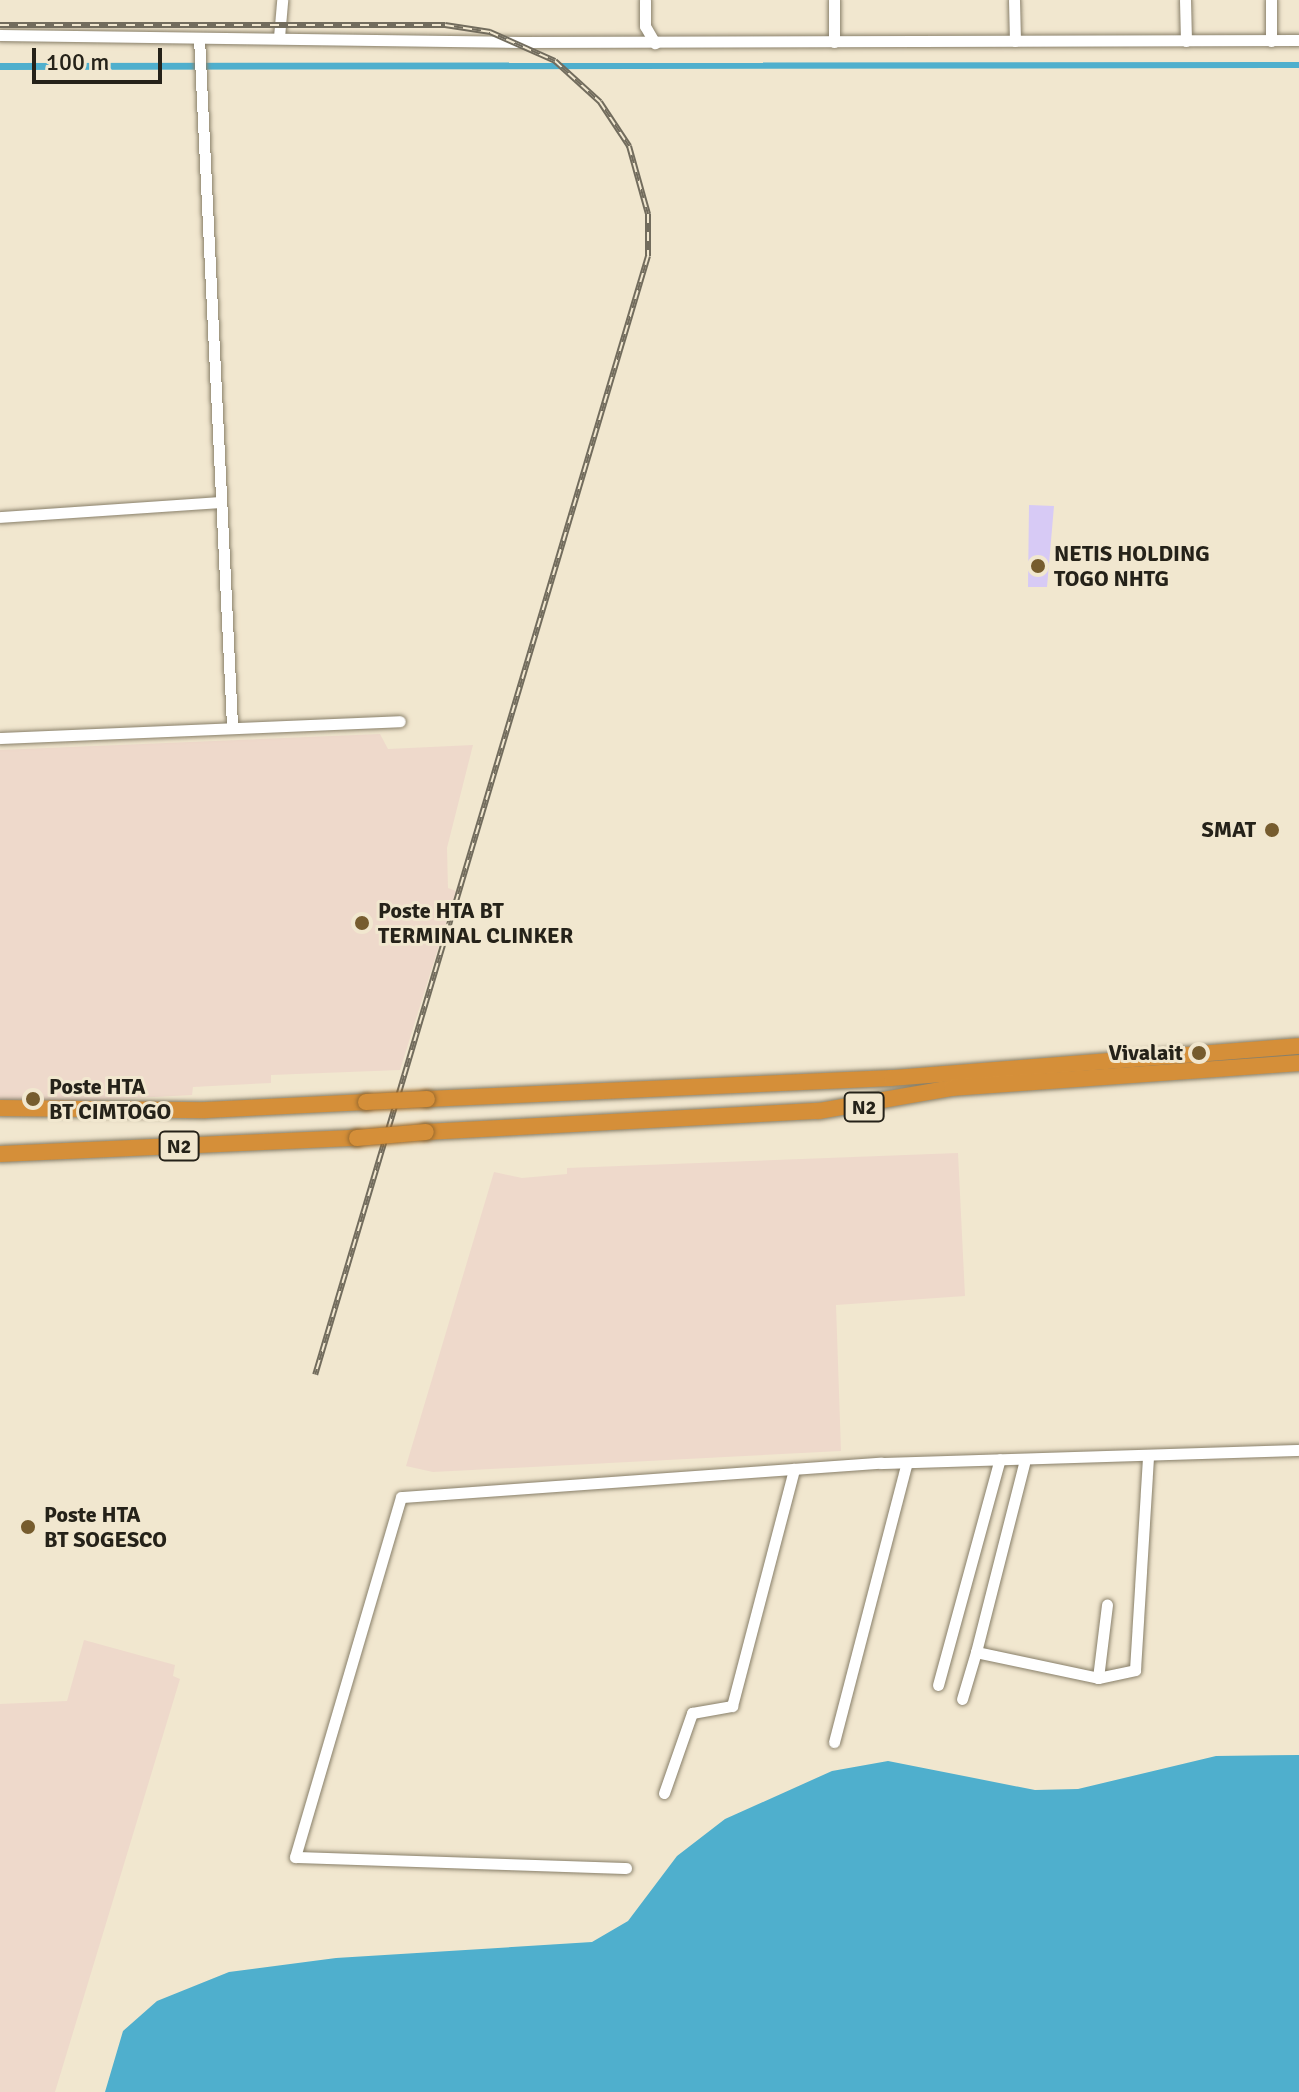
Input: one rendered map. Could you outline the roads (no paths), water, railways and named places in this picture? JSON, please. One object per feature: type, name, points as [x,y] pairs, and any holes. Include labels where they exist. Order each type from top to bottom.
[{"type":"highway","name":"N2","points":[[0,1108],[206,1110],[892,1078],[1299,1046]]},
{"type":"highway","name":"N2","points":[[0,1154],[357,1138],[841,1109],[952,1088],[1299,1063]]},
{"type":"street","points":[[279,37],[282,0]]},
{"type":"street","points":[[645,0],[645,26],[655,43]]},
{"type":"street","points":[[834,0],[834,42]]},
{"type":"street","points":[[1014,0],[1015,41]]},
{"type":"street","points":[[1185,0],[1186,41]]},
{"type":"street","points":[[1271,0],[1271,41]]},
{"type":"street","points":[[0,35],[655,43],[1299,40]]},
{"type":"street","points":[[199,38],[218,502],[232,726]]},
{"type":"street","points":[[0,517],[218,502]]},
{"type":"street","points":[[0,738],[400,721]]},
{"type":"street","points":[[626,1868],[295,1857],[401,1497],[794,1469],[1000,1459],[1024,1463],[1299,1450]]},
{"type":"street","points":[[976,1652],[1098,1678],[1130,1675],[1138,1661],[1148,1455]]},
{"type":"street","points":[[938,1685],[1000,1459]]},
{"type":"street","points":[[962,1699],[1024,1463]]},
{"type":"street","points":[[834,1742],[906,1465]]},
{"type":"street","points":[[664,1793],[692,1713],[732,1706],[794,1469]]},
{"type":"street","points":[[1098,1678],[1107,1605]]},
{"type":"water","points":[[1299,62],[1299,68],[0,70],[0,63]]},
{"type":"water","points":[[1299,1755],[1299,2092],[105,2092],[123,2031],[157,2001],[229,1972],[336,1958],[592,1942],[628,1921],[677,1856],[725,1819],[832,1771],[888,1761],[1035,1790],[1078,1789],[1216,1756]]},
{"type":"railway","points":[[0,25],[445,25],[490,32],[555,61],[600,102],[629,146],[648,214],[648,256],[315,1375]]},
{"type":"place","name":"NETIS HOLDING TOGO NHTG","points":[[1038,566]]},
{"type":"place","name":"SMAT","points":[[1272,830]]},
{"type":"place","name":"Poste HTA BT TERMINAL CLINKER","points":[[362,923]]},
{"type":"place","name":"Vivalait","points":[[1199,1053]]},
{"type":"place","name":"Poste HTA BT CIMTOGO","points":[[33,1099]]},
{"type":"place","name":"Poste HTA BT SOGESCO","points":[[28,1527]]}]
